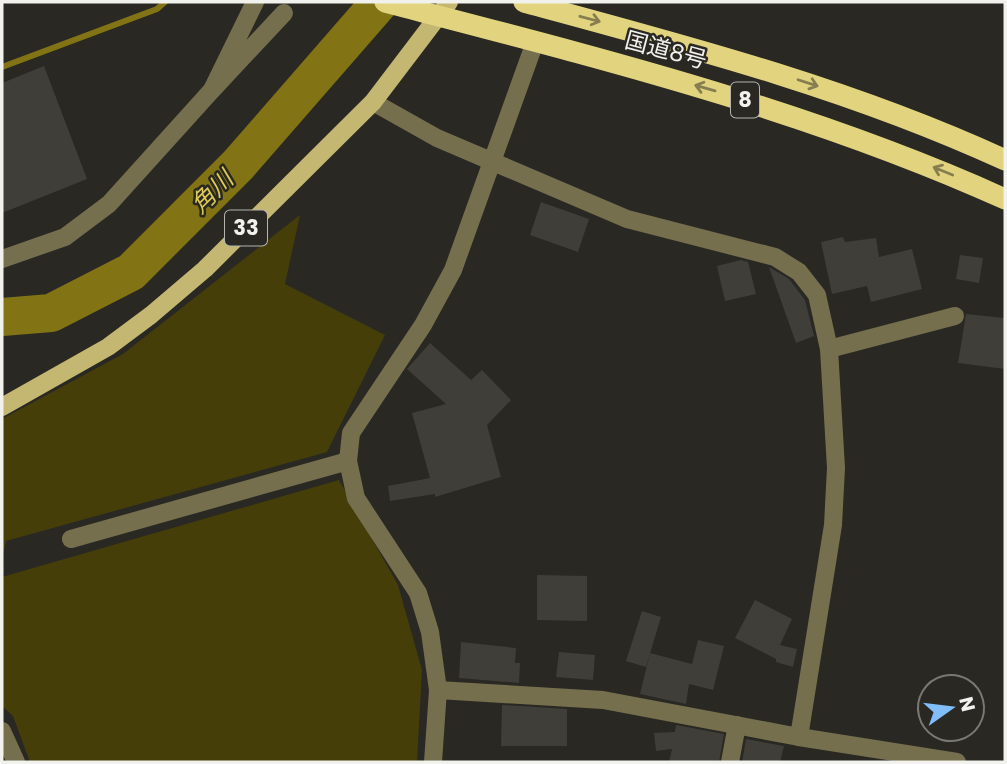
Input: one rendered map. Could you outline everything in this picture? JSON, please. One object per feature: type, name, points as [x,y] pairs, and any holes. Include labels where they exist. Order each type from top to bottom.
[{"type":"highway","name":"国道8号","points":[[385,2],[712,89],[943,171],[1005,199]]},
{"type":"highway","name":"国道8号","points":[[524,2],[748,63],[956,137],[1005,160]]},
{"type":"main road","name":"33","points":[[2,407],[108,347],[151,316],[205,269],[373,102],[449,2]]},
{"type":"street","points":[[212,90],[255,2]]},
{"type":"street","points":[[2,259],[65,237],[109,204],[284,13]]},
{"type":"street","points":[[433,762],[438,690],[430,632],[418,593],[356,498],[348,461],[351,433],[422,326],[453,270],[535,41]]},
{"type":"street","points":[[373,102],[437,138],[627,219],[775,257],[799,272],[817,295],[830,349],[836,468],[833,524],[799,737]]},
{"type":"street","points":[[830,349],[956,316]]},
{"type":"street","points":[[71,539],[348,461]]},
{"type":"street","points":[[438,690],[603,700],[799,737],[957,762]]},
{"type":"street","points":[[730,762],[737,725]]},
{"type":"street","points":[[2,731],[16,762]]},
{"type":"shaded area","points":[[300,215],[285,284],[385,335],[327,452],[6,541],[2,559],[2,419],[123,354]]},
{"type":"shaded area","points":[[339,480],[398,585],[422,670],[417,762],[30,762],[13,716],[2,706],[2,577]]},
{"type":"building","points":[[44,66],[87,179],[2,213],[2,83]]},
{"type":"building","points":[[541,202],[589,219],[578,252],[530,235]]},
{"type":"building","points":[[843,237],[845,242],[876,238],[879,257],[912,249],[922,289],[871,302],[867,286],[832,294],[821,242]]},
{"type":"building","points":[[960,255],[983,258],[979,283],[956,279]]},
{"type":"building","points":[[741,260],[748,262],[756,294],[725,301],[717,266]]},
{"type":"building","points":[[769,267],[789,279],[805,300],[814,336],[796,343]]},
{"type":"building","points":[[966,314],[1005,318],[1005,369],[958,363]]},
{"type":"building","points":[[430,343],[471,380],[482,370],[511,400],[487,425],[501,477],[435,497],[435,494],[390,501],[388,486],[430,478],[412,413],[446,404],[407,369]]},
{"type":"building","points":[[537,575],[587,576],[587,621],[537,620]]},
{"type":"building","points":[[755,600],[792,619],[780,645],[797,649],[793,667],[776,662],[776,659],[735,638]]},
{"type":"building","points":[[642,611],[661,617],[646,667],[626,661]]},
{"type":"building","points":[[698,640],[724,646],[713,690],[689,684],[686,704],[640,694],[650,653],[692,664]]},
{"type":"building","points":[[461,642],[516,648],[515,663],[520,663],[519,683],[459,678]]},
{"type":"building","points":[[559,652],[595,655],[593,680],[556,677]]},
{"type":"building","points":[[502,705],[567,709],[567,746],[501,746]]},
{"type":"building","points":[[676,725],[724,734],[719,762],[669,762],[672,749],[656,751],[654,733],[675,732]]},
{"type":"building","points":[[746,739],[784,746],[780,762],[742,762]]},
{"type":"waterway","points":[[2,67],[157,9],[165,2]]},
{"type":"waterway","name":"角川","points":[[2,317],[51,313],[131,272],[238,165],[380,2]]}]
